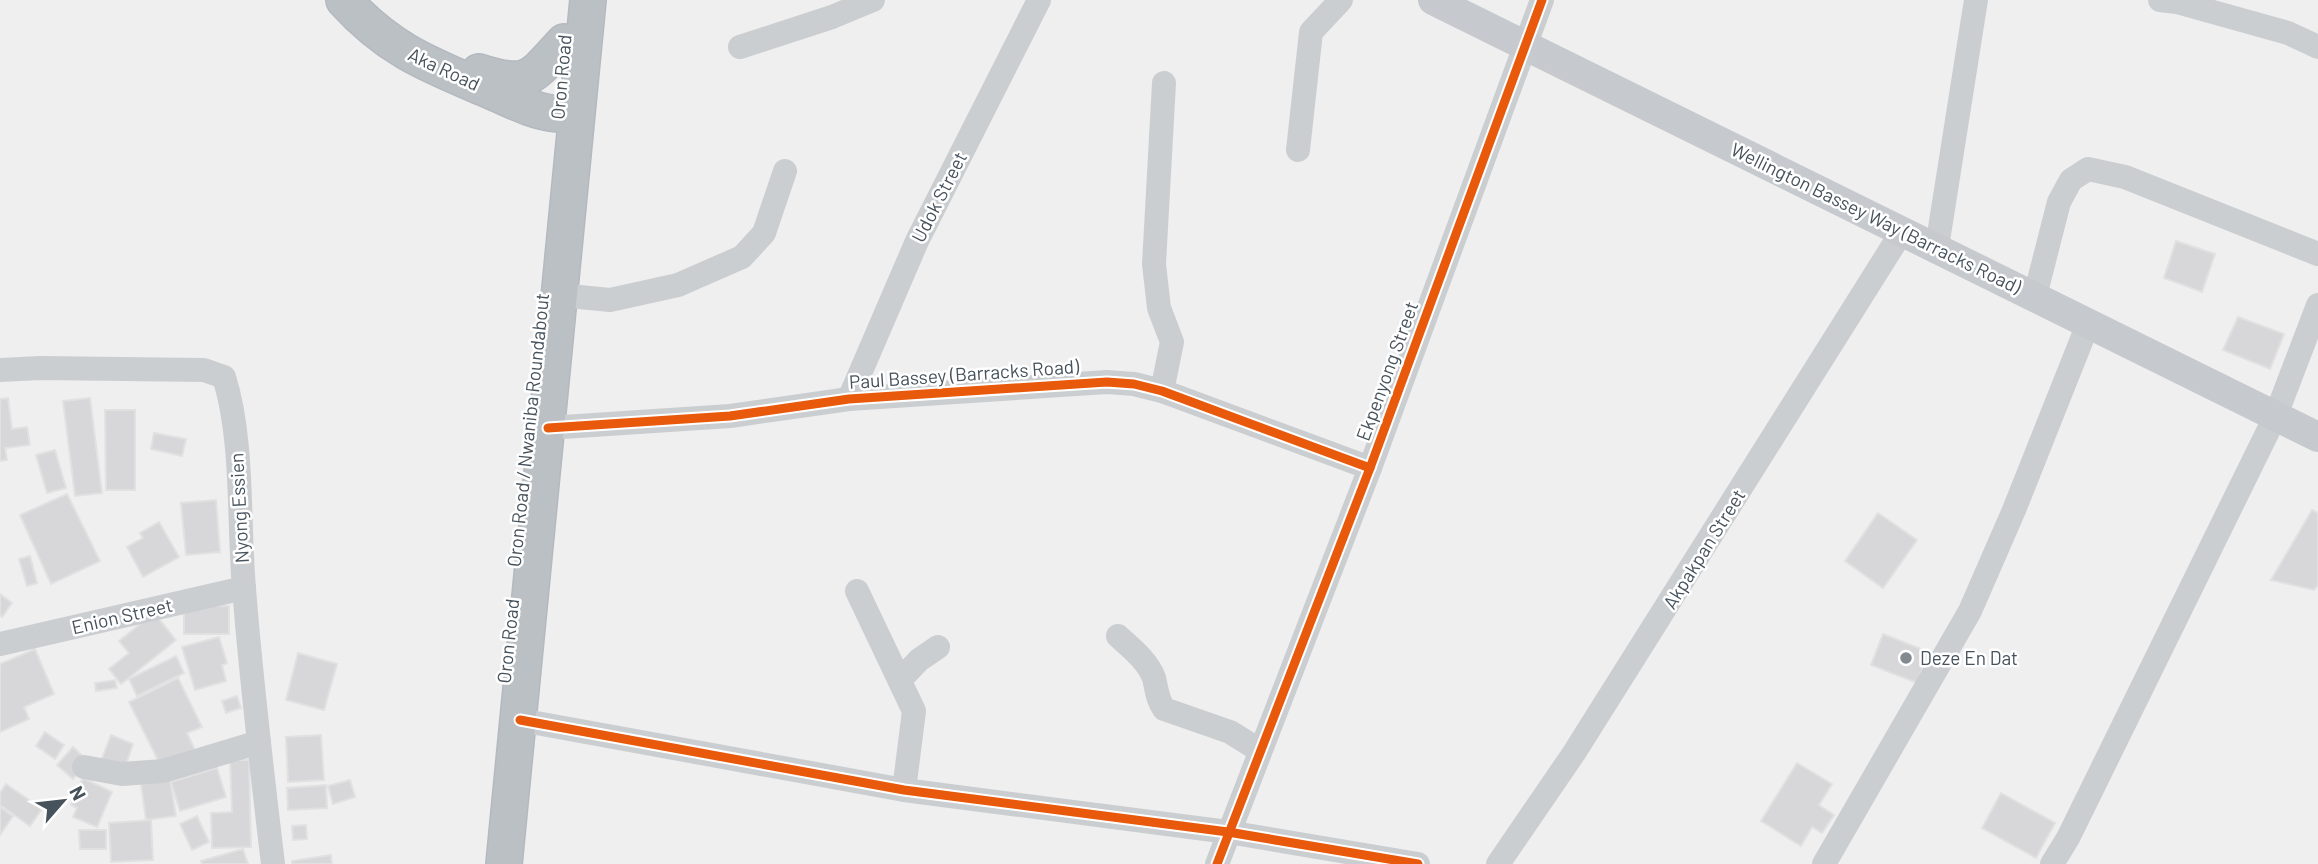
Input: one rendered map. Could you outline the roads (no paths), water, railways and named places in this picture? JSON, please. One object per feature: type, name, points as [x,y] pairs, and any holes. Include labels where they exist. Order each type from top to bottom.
[{"type":"highway","name":"Aka Road","points":[[344,0],[375,30],[404,52],[432,67],[527,108],[557,114]]},
{"type":"highway","points":[[362,0],[416,45],[442,58],[501,79],[517,80],[533,76],[564,42]]},
{"type":"highway","name":"Oron Road","points":[[486,864],[567,0]]},
{"type":"highway","name":"Oron Road / Nwaniba Roundabout","points":[[504,864],[588,0]]},
{"type":"main road","name":"Wellington Bassey Way (Barracks Road)","points":[[1433,0],[2318,437]]},
{"type":"street","points":[[740,47],[832,17],[873,0]]},
{"type":"street","name":"Udok Street","points":[[849,399],[917,241],[1039,0]]},
{"type":"street","points":[[1297,150],[1311,32],[1340,0]]},
{"type":"street","name":"Ekpenyong Street","points":[[1217,864],[1370,468],[1542,0]]},
{"type":"street","points":[[1937,247],[1976,0]]},
{"type":"street","points":[[2160,0],[2177,2],[2288,33],[2318,47]]},
{"type":"street","points":[[1162,391],[1172,342],[1159,309],[1154,264],[1164,83]]},
{"type":"street","points":[[2035,296],[2059,202],[2071,180],[2088,169],[2125,177],[2318,254]]},
{"type":"street","points":[[559,295],[610,300],[678,285],[742,257],[764,233],[785,172]]},
{"type":"street","name":"Akpakpan Street","points":[[1498,864],[1574,753],[1903,230]]},
{"type":"street","points":[[2052,864],[2068,838],[2276,415],[2318,305]]},
{"type":"street","points":[[1824,864],[1970,611],[2014,510],[2088,324]]},
{"type":"street","name":"Nyong Essien","points":[[0,370],[204,370],[224,377],[231,399],[235,427],[244,587],[273,864]]},
{"type":"street","name":"Paul Bassey (Barracks Road)","points":[[548,428],[730,416],[849,399],[1107,382],[1134,383],[1370,468]]},
{"type":"street","name":"Enion Street","points":[[0,644],[244,587]]},
{"type":"street","points":[[857,591],[914,711],[904,790]]},
{"type":"street","points":[[1118,636],[1143,660],[1153,677],[1158,701],[1164,709],[1230,732],[1259,750]]},
{"type":"street","points":[[900,680],[919,660],[938,647]]},
{"type":"street","points":[[520,720],[904,790],[1228,832],[1418,864]]},
{"type":"street","points":[[84,767],[122,774],[163,771],[259,742]]},
{"type":"place","name":"Deze En Dat","points":[[1906,658]]}]
